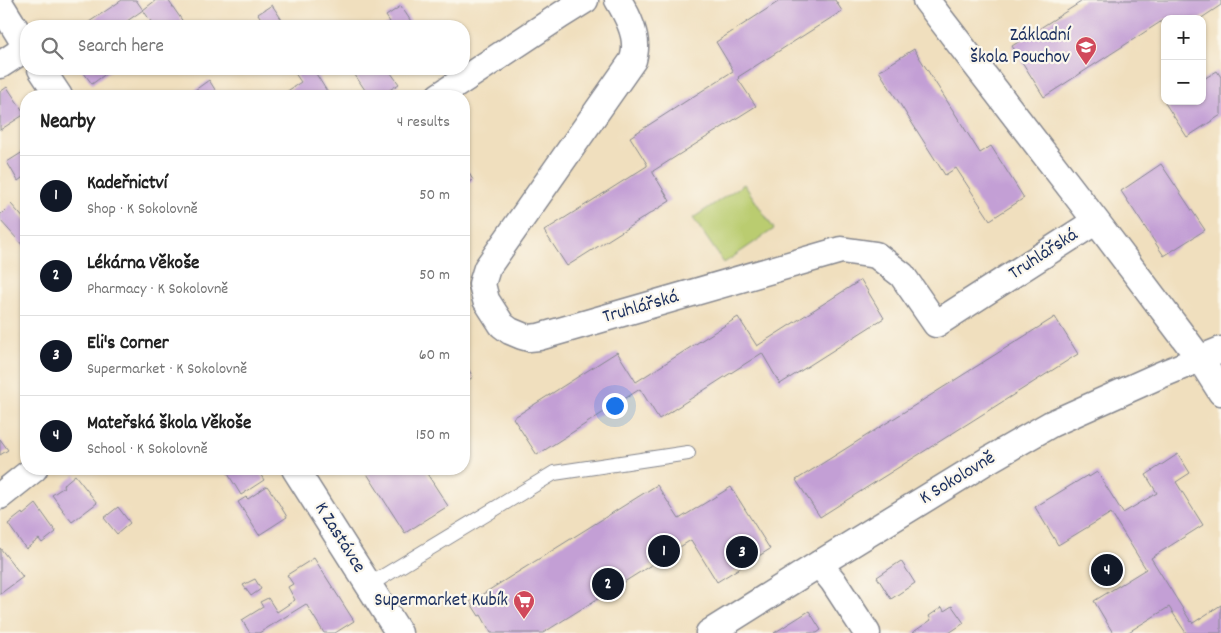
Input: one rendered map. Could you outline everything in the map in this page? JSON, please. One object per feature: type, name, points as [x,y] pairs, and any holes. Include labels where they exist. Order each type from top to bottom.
[{"type":"street","points":[[448,90],[585,0]]},
{"type":"street","name":"Truhlářská","points":[[618,0],[629,22],[634,38],[633,60],[487,268],[482,284],[486,300],[502,325],[510,331],[529,338],[539,338],[841,250],[876,254],[902,275],[936,324],[1096,221]]},
{"type":"street","name":"Truhlářská","points":[[926,0],[1096,221],[1210,354],[1221,392]]},
{"type":"street","points":[[0,4],[20,37]]},
{"type":"street","points":[[0,65],[20,51]]},
{"type":"street","points":[[45,75],[55,90]]},
{"type":"street","name":"K Sokolovně","points":[[710,633],[985,462],[1051,424],[1210,354]]},
{"type":"street","points":[[0,496],[26,475]]},
{"type":"street","name":"K Zastávce","points":[[299,475],[400,633]]},
{"type":"street","points":[[819,564],[833,581],[867,633]]},
{"type":"lane","points":[[369,585],[554,474],[688,453]]},
{"type":"green space","points":[[744,184],[774,229],[724,263],[693,218]]},
{"type":"building","points":[[122,0],[136,0],[143,10],[129,20],[92,20]]},
{"type":"building","points":[[156,0],[168,0],[182,20],[150,20],[143,10]]},
{"type":"building","points":[[781,0],[835,0],[842,11],[738,77],[756,106],[653,171],[670,201],[567,266],[544,231],[647,166],[630,137],[733,71],[716,42]]},
{"type":"building","points":[[1084,0],[1221,0],[1221,5],[1206,15],[1161,15],[1161,22],[1044,97],[1012,46]]},
{"type":"building","points":[[272,5],[282,20],[262,20],[258,14]]},
{"type":"building","points":[[401,6],[410,20],[389,20],[386,16]]},
{"type":"building","points":[[914,49],[980,153],[991,146],[1024,198],[990,220],[956,168],[945,175],[879,71]]},
{"type":"building","points":[[1217,71],[1221,77],[1221,115],[1187,137],[1166,105],[1206,105],[1206,78]]},
{"type":"building","points":[[85,75],[104,75],[92,84]]},
{"type":"building","points":[[296,75],[317,75],[326,90],[289,90],[301,82]]},
{"type":"building","points":[[355,75],[392,75],[399,84],[390,90],[365,90]]},
{"type":"building","points":[[209,80],[215,90],[195,90]]},
{"type":"building","points":[[7,87],[20,106],[20,117],[0,130],[0,92]]},
{"type":"building","points":[[20,154],[20,180],[18,181],[7,162]]},
{"type":"building","points":[[1161,164],[1205,230],[1164,256],[1121,191]]},
{"type":"building","points":[[11,204],[20,214],[20,242],[0,220],[0,215]]},
{"type":"building","points":[[861,280],[884,318],[780,384],[762,353],[659,419],[640,389],[537,455],[513,418],[617,352],[636,382],[738,317],[757,346]]},
{"type":"building","points":[[1055,317],[1078,354],[820,517],[796,480]]},
{"type":"building","points":[[0,439],[8,450],[0,455]]},
{"type":"building","points":[[1178,454],[1190,473],[1176,482],[1203,525],[1151,558],[1191,622],[1193,623],[1221,605],[1221,633],[1186,633],[1169,607],[1127,633],[1113,633],[1094,601],[1146,569],[1111,513],[1058,545],[1035,507],[1088,475],[1089,477],[1097,472],[1123,513],[1157,493],[1146,475]]},
{"type":"building","points":[[75,475],[97,503],[72,522],[52,495],[64,487],[63,485]]},
{"type":"building","points":[[229,475],[261,475],[264,480],[241,495]]},
{"type":"building","points":[[368,475],[428,475],[448,506],[405,533]]},
{"type":"building","points":[[657,485],[679,519],[731,487],[770,549],[717,582],[691,540],[543,633],[491,633],[481,615],[479,616],[470,602]]},
{"type":"building","points":[[267,486],[287,517],[259,535],[238,502],[246,497],[248,499]]},
{"type":"building","points":[[36,504],[56,532],[42,543],[39,539],[26,549],[8,524]]},
{"type":"building","points":[[118,507],[130,523],[117,534],[104,518]]},
{"type":"building","points":[[0,548],[23,577],[0,594]]},
{"type":"building","points":[[314,558],[354,621],[335,633],[324,633],[306,604],[259,633],[250,633],[242,620],[263,607],[260,602],[268,598],[277,612],[295,600],[288,587],[293,584],[287,575]]},
{"type":"building","points":[[901,561],[915,583],[891,599],[877,577]]},
{"type":"building","points":[[255,579],[261,589],[251,596],[243,585]]},
{"type":"building","points":[[952,606],[964,623],[949,633],[912,633],[931,620],[929,616],[942,607],[944,611]]},
{"type":"building","points":[[809,611],[821,630],[817,633],[774,633]]},
{"type":"place","name":"Základní škola Pouchov","points":[[1086,66]]},
{"type":"place","name":"Kadeřnictví","points":[[664,551]]},
{"type":"place","name":"Eli's Corner","points":[[742,552]]},
{"type":"place","name":"Mateřská škola Věkoše","points":[[1107,570]]},
{"type":"place","name":"Lékárna Věkoše","points":[[608,584]]},
{"type":"place","name":"Supermarket Kubík","points":[[524,620]]}]
